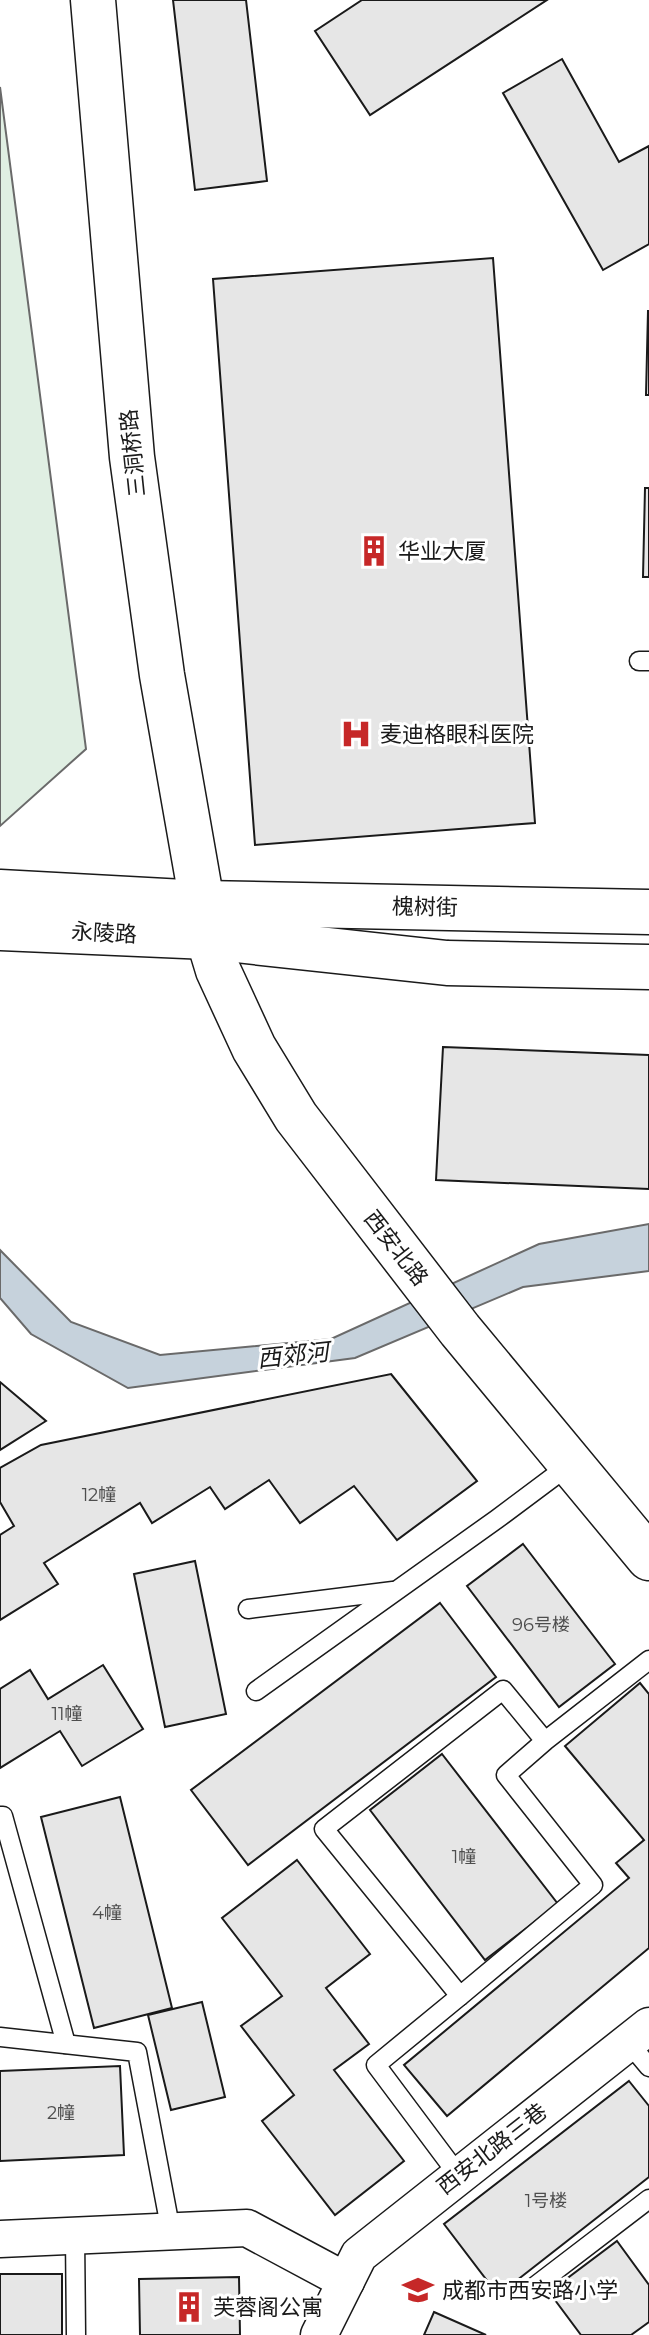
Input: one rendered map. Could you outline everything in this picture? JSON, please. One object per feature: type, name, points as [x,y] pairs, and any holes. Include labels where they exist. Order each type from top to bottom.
[{"type":"street","name":"三洞桥路","points":[[93,0],[132,457],[162,675],[205,920]]},
{"type":"street","name":"永陵路","points":[[0,892],[205,920]]},
{"type":"street","name":"槐树街","points":[[205,920],[649,912]]},
{"type":"street","name":"永陵路","points":[[0,928],[205,920]]},
{"type":"street","points":[[205,920],[447,963],[649,967]]},
{"type":"street","name":"西安北路","points":[[205,920],[218,970],[254,1048],[296,1117],[460,1330],[649,1558]]},
{"type":"street","name":"西安北路三巷","points":[[319,2335],[359,2255],[459,2176],[642,2045]]},
{"type":"street","points":[[0,2239],[247,2228],[346,2281]]},
{"type":"lane","points":[[256,1691],[572,1463]]},
{"type":"lane","points":[[248,1609],[396,1591]]},
{"type":"lane","points":[[459,2176],[376,2065],[593,1885],[506,1775],[649,1660]]},
{"type":"lane","points":[[460,1996],[324,1829],[503,1690],[545,1741]]},
{"type":"lane","points":[[0,1816],[3,1816],[66,2044]]},
{"type":"lane","points":[[0,2037],[137,2052],[171,2232]]},
{"type":"lane","points":[[530,2290],[649,2199]]},
{"type":"lane","points":[[75,2235],[76,2335]]},
{"type":"green space","points":[[0,87],[86,749],[0,826]]},
{"type":"water","name":"西郊河","points":[[649,1224],[649,1271],[523,1287],[355,1358],[128,1388],[31,1334],[0,1298],[0,1250],[71,1322],[160,1355],[331,1339],[539,1244]]},
{"type":"building","points":[[173,0],[246,0],[267,181],[195,190]]},
{"type":"building","points":[[362,0],[547,0],[370,115],[315,31]]},
{"type":"building","points":[[562,59],[619,162],[649,146],[649,244],[603,270],[503,93]]},
{"type":"building","name":"华业大厦","points":[[493,258],[535,823],[255,845],[213,279]]},
{"type":"building","points":[[648,311],[649,395],[646,395]]},
{"type":"building","points":[[645,488],[649,488],[649,577],[643,577]]},
{"type":"building","points":[[443,1047],[649,1055],[649,1189],[436,1180]]},
{"type":"building","points":[[391,1374],[477,1481],[397,1540],[354,1486],[300,1523],[269,1480],[225,1509],[210,1487],[152,1523],[140,1503],[44,1563],[58,1584],[0,1620],[0,1535],[14,1526],[0,1502],[0,1468],[41,1445]]},
{"type":"building","points":[[0,1382],[46,1421],[0,1450]]},
{"type":"building","points":[[523,1544],[615,1664],[559,1707],[467,1586]]},
{"type":"building","points":[[195,1561],[226,1714],[165,1727],[134,1574]]},
{"type":"building","points":[[440,1603],[496,1677],[248,1865],[191,1790]]},
{"type":"building","points":[[103,1665],[143,1729],[82,1766],[60,1731],[0,1768],[0,1689],[30,1670],[48,1699]]},
{"type":"building","points":[[640,1683],[649,1694],[649,1948],[447,2116],[404,2065],[629,1878],[616,1863],[644,1840],[565,1746]]},
{"type":"building","points":[[442,1754],[558,1904],[485,1960],[370,1810]]},
{"type":"building","points":[[120,1797],[172,2008],[94,2028],[41,1817]]},
{"type":"building","points":[[297,1860],[370,1954],[326,1988],[369,2044],[334,2070],[404,2161],[335,2215],[262,2121],[294,2095],[241,2026],[282,1996],[222,1918]]},
{"type":"building","points":[[202,2002],[225,2097],[171,2110],[148,2015]]},
{"type":"building","points":[[120,2066],[124,2155],[0,2161],[0,2071]]},
{"type":"building","points":[[629,2081],[649,2106],[649,2177],[498,2295],[444,2224]]},
{"type":"building","points":[[617,2241],[649,2285],[649,2322],[631,2335],[581,2335],[549,2292]]},
{"type":"building","points":[[0,2274],[62,2274],[62,2335],[0,2335]]},
{"type":"building","name":"芙蓉阁公寓","points":[[239,2277],[240,2335],[140,2335],[139,2279]]},
{"type":"building","points":[[434,2312],[486,2335],[424,2335]]},
{"type":"place","name":"华业大厦","points":[[374,551]]},
{"type":"place","name":"麦迪格眼科医院","points":[[356,734]]},
{"type":"place","name":"成都市西安路小学","points":[[418,2290]]},
{"type":"place","name":"芙蓉阁公寓","points":[[189,2307]]}]
